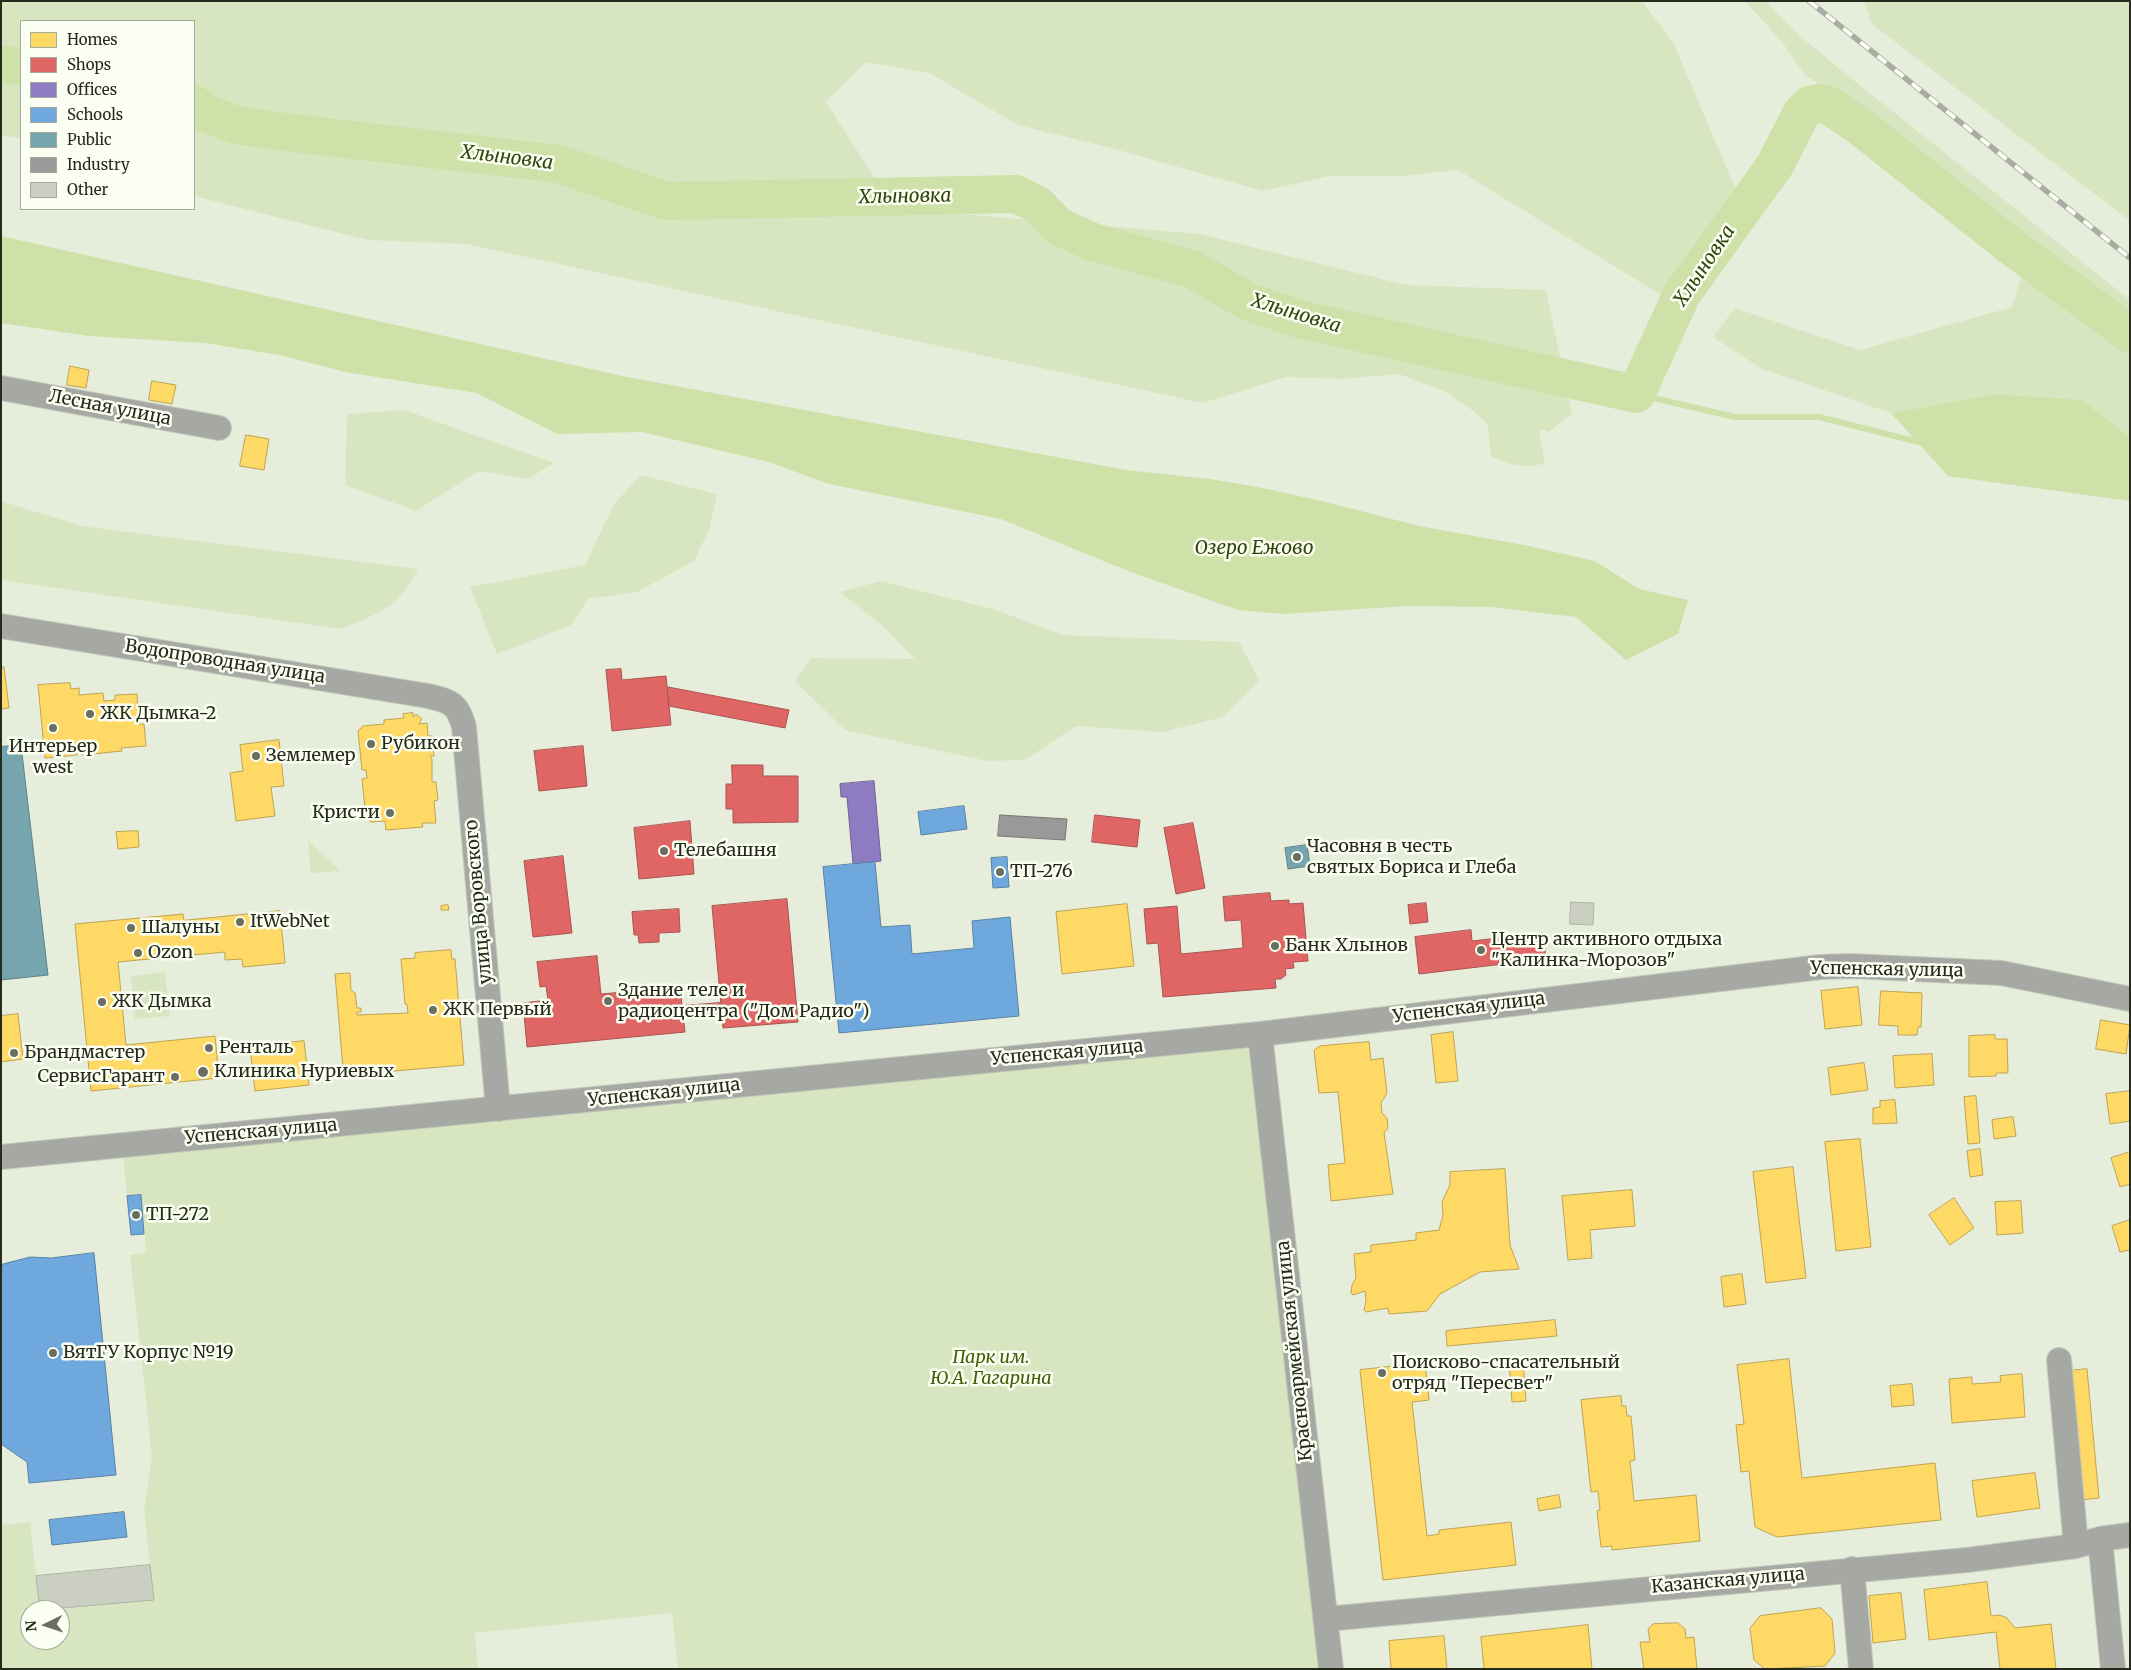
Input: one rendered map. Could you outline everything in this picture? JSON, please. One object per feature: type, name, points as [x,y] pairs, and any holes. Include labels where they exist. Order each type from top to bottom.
[{"type":"street","name":"Лесная улица","points":[[1,388],[219,428]]},
{"type":"street","name":"Водопроводная улица","points":[[1,626],[448,700]]},
{"type":"street","name":"улица Воровского","points":[[448,700],[460,712],[464,727],[498,1110]]},
{"type":"street","name":"Успенская улица","points":[[1,1157],[498,1110],[1260,1034],[1821,967],[1851,966],[2001,974],[2130,999]]},
{"type":"street","name":"Красноармейская улица","points":[[1260,1034],[1331,1669]]},
{"type":"street","points":[[2059,1360],[2076,1546]]},
{"type":"street","name":"Казанская улица","points":[[1326,1619],[1967,1560],[2076,1546],[2100,1539],[2130,1535]]},
{"type":"street","points":[[2100,1539],[2113,1669]]},
{"type":"street","points":[[1852,1570],[1861,1669]]},
{"type":"green space","points":[[1,1],[1564,1],[1565,3],[1567,1],[1642,1],[1674,44],[1735,188],[1661,295],[1458,170],[1403,176],[1329,176],[1263,191],[1111,148],[1018,125],[929,73],[866,62],[826,102],[880,186],[959,214],[1200,234],[1406,285],[1546,290],[1572,414],[1549,432],[1542,429],[1539,432],[1545,463],[1524,466],[1511,464],[1491,456],[1488,425],[1476,413],[1448,393],[1399,374],[1343,379],[1286,377],[1203,403],[466,244],[367,240],[195,196],[195,20],[20,20],[20,138],[1,135]]},
{"type":"green space","points":[[1745,1],[1765,1],[1800,36],[1852,79],[2130,300],[2130,321],[1917,158],[1877,124],[1805,75],[1782,42]]},
{"type":"green space","points":[[1864,1],[2130,1],[2130,221],[1872,24]]},
{"type":"green space","points":[[2025,264],[2130,343],[2130,437],[2082,400],[1997,394],[1891,413],[1762,369],[1713,337],[1735,308],[1860,350],[2012,307]]},
{"type":"green space","points":[[404,410],[554,463],[528,479],[479,471],[416,511],[345,485],[347,414]]},
{"type":"green space","points":[[641,475],[717,494],[709,530],[694,561],[637,592],[588,599],[571,625],[497,654],[470,587],[585,565],[614,504]]},
{"type":"green space","points":[[1,501],[81,526],[418,569],[403,593],[386,608],[366,619],[340,629],[1,580]]},
{"type":"green space","points":[[881,581],[993,609],[1063,635],[1239,642],[1259,680],[1223,717],[1162,732],[1076,726],[1025,760],[987,761],[845,730],[795,681],[812,658],[915,659],[884,627],[840,592]]},
{"type":"green space","points":[[308,840],[341,871],[311,873]]},
{"type":"green space","points":[[165,972],[170,1016],[135,1019],[131,976]]},
{"type":"green space","name":"Парк им. Ю.А. Гагарина","points":[[1233,1042],[1253,1052],[1331,1669],[678,1669],[672,1613],[475,1633],[478,1669],[1,1669],[1,1525],[30,1522],[39,1600],[20,1600],[20,1650],[70,1650],[70,1608],[154,1600],[144,1510],[152,1457],[130,1255],[146,1253],[141,1195],[127,1196],[123,1156]]},
{"type":"water","name":"Озеро Ежово","points":[[1,236],[622,376],[1126,470],[1210,479],[1258,487],[1419,526],[1524,545],[1595,561],[1639,589],[1688,600],[1678,634],[1626,660],[1576,617],[1491,607],[1407,606],[1284,614],[1238,610],[1128,571],[1001,519],[829,484],[769,462],[642,432],[557,434],[477,393],[345,372],[280,355],[205,343],[89,336],[1,323]]},
{"type":"water","points":[[1997,394],[2082,400],[2130,437],[2130,501],[1948,476],[1891,413]]},
{"type":"building: Homes","points":[[70,366],[89,370],[86,388],[67,385]]},
{"type":"building: Homes","points":[[152,381],[176,385],[172,404],[149,400]]},
{"type":"building: Homes","points":[[246,435],[269,439],[264,470],[240,466]]},
{"type":"building: Homes","points":[[1,667],[4,667],[9,708],[1,709]]},
{"type":"building: Homes","name":"ЖК Дымка-2","points":[[70,683],[71,689],[79,688],[79,695],[103,693],[104,701],[115,700],[115,695],[137,694],[139,724],[144,724],[146,746],[121,748],[122,751],[82,755],[82,751],[77,751],[77,755],[45,758],[38,685]]},
{"type":"building: Homes","points":[[413,713],[413,717],[416,714],[422,719],[419,724],[427,723],[428,736],[432,736],[434,756],[430,756],[432,759],[432,782],[436,782],[438,800],[434,801],[436,823],[422,823],[423,827],[386,830],[385,821],[371,822],[366,818],[362,779],[367,778],[366,770],[362,770],[358,731],[363,726],[384,724],[384,720],[404,718],[403,714]]},
{"type":"building: Homes","points":[[279,740],[284,786],[271,787],[275,816],[236,821],[230,773],[243,771],[240,745]]},
{"type":"building: Homes","points":[[138,831],[139,847],[118,849],[116,832]]},
{"type":"building: Homes","points":[[1127,904],[1134,966],[1062,974],[1056,912]]},
{"type":"building: Homes","points":[[448,905],[449,910],[441,910],[441,906]]},
{"type":"building: Homes","name":"ЖК Дымка","points":[[280,911],[285,963],[243,967],[242,959],[225,960],[225,952],[118,962],[126,1045],[215,1036],[219,1078],[91,1091],[75,924],[183,914],[184,920]]},
{"type":"building: Homes","name":"ЖК Первый","points":[[451,950],[452,959],[455,959],[464,1065],[371,1073],[361,1072],[361,1068],[343,1069],[335,974],[350,973],[351,990],[355,993],[357,1008],[361,1008],[361,1012],[357,1012],[357,1015],[408,1013],[407,1004],[405,1004],[401,959],[415,958],[415,953]]},
{"type":"building: Homes","points":[[1858,987],[1862,1025],[1825,1029],[1821,991]]},
{"type":"building: Homes","points":[[1881,991],[1922,993],[1921,1027],[1918,1027],[1917,1035],[1898,1035],[1898,1026],[1879,1025]]},
{"type":"building: Homes","points":[[18,1014],[23,1059],[1,1062],[1,1016]]},
{"type":"building: Homes","points":[[2101,1020],[2130,1025],[2126,1054],[2096,1049]]},
{"type":"building: Homes","points":[[1453,1032],[1458,1081],[1436,1083],[1431,1035]]},
{"type":"building: Homes","points":[[1995,1035],[1995,1039],[2007,1039],[2008,1073],[1996,1073],[1996,1076],[1969,1077],[1969,1036]]},
{"type":"building: Homes","points":[[304,1041],[309,1085],[255,1091],[250,1047]]},
{"type":"building: Homes","points":[[1369,1042],[1371,1060],[1383,1058],[1387,1093],[1381,1103],[1382,1113],[1387,1118],[1388,1128],[1384,1133],[1393,1194],[1331,1201],[1328,1165],[1345,1163],[1338,1092],[1319,1093],[1314,1050],[1320,1046]]},
{"type":"building: Homes","points":[[1932,1054],[1934,1085],[1895,1088],[1893,1056]]},
{"type":"building: Homes","points":[[1864,1063],[1868,1090],[1831,1095],[1828,1068]]},
{"type":"building: Homes","points":[[2130,1091],[2130,1121],[2110,1124],[2106,1094]]},
{"type":"building: Homes","points":[[1976,1096],[1980,1143],[1968,1144],[1964,1097]]},
{"type":"building: Homes","points":[[1895,1100],[1897,1123],[1873,1124],[1873,1108],[1880,1107],[1880,1101]]},
{"type":"building: Homes","points":[[2013,1117],[2016,1136],[1994,1139],[1992,1120]]},
{"type":"building: Homes","points":[[1860,1139],[1871,1247],[1836,1251],[1825,1142]]},
{"type":"building: Homes","points":[[1980,1149],[1983,1175],[1970,1177],[1967,1151]]},
{"type":"building: Homes","points":[[2130,1152],[2130,1184],[2120,1187],[2111,1158]]},
{"type":"building: Homes","points":[[1793,1167],[1806,1278],[1766,1283],[1753,1172]]},
{"type":"building: Homes","points":[[1505,1169],[1510,1245],[1519,1269],[1480,1272],[1440,1294],[1427,1311],[1389,1314],[1388,1308],[1366,1312],[1364,1310],[1366,1301],[1365,1291],[1353,1295],[1351,1293],[1352,1285],[1356,1278],[1354,1254],[1371,1252],[1371,1245],[1416,1240],[1416,1233],[1439,1230],[1443,1215],[1442,1202],[1450,1185],[1450,1172]]},
{"type":"building: Homes","points":[[1632,1190],[1635,1226],[1590,1230],[1592,1258],[1568,1260],[1562,1196]]},
{"type":"building: Homes","points":[[1954,1198],[1974,1228],[1950,1245],[1929,1215]]},
{"type":"building: Homes","points":[[2021,1201],[2023,1233],[1997,1235],[1995,1202]]},
{"type":"building: Homes","points":[[2130,1220],[2130,1250],[2120,1252],[2112,1226]]},
{"type":"building: Homes","points":[[1742,1274],[1746,1304],[1724,1307],[1721,1277]]},
{"type":"building: Homes","points":[[1555,1320],[1557,1336],[1447,1346],[1446,1331]]},
{"type":"building: Homes","points":[[1789,1359],[1802,1478],[1935,1463],[1941,1520],[1777,1537],[1755,1527],[1749,1471],[1741,1472],[1736,1425],[1744,1424],[1737,1365]]},
{"type":"building: Homes","points":[[1523,1361],[1526,1401],[1512,1402],[1509,1362]]},
{"type":"building: Homes","points":[[1425,1363],[1429,1400],[1412,1402],[1427,1536],[1439,1534],[1439,1530],[1511,1522],[1516,1565],[1383,1580],[1360,1370]]},
{"type":"building: Homes","points":[[2087,1369],[2099,1498],[2081,1500],[2069,1371]]},
{"type":"building: Homes","points":[[2022,1374],[2025,1417],[1952,1423],[1949,1379],[1972,1377],[1972,1384],[2001,1382],[2000,1376]]},
{"type":"building: Homes","points":[[1912,1384],[1914,1405],[1892,1407],[1890,1386]]},
{"type":"building: Homes","points":[[1621,1396],[1622,1406],[1626,1406],[1627,1416],[1631,1416],[1635,1460],[1630,1461],[1634,1501],[1696,1495],[1700,1541],[1612,1550],[1612,1546],[1601,1547],[1597,1511],[1600,1510],[1598,1491],[1591,1492],[1581,1400]]},
{"type":"building: Homes","points":[[2035,1473],[2040,1508],[1977,1517],[1972,1481]]},
{"type":"building: Homes","points":[[1559,1495],[1561,1507],[1539,1511],[1537,1499]]},
{"type":"building: Homes","points":[[1987,1582],[1991,1616],[2000,1615],[2007,1618],[2015,1628],[2051,1624],[2056,1669],[2000,1669],[1996,1632],[1929,1640],[1924,1590]]},
{"type":"building: Homes","points":[[1901,1593],[1906,1639],[1873,1643],[1869,1596]]},
{"type":"building: Homes","points":[[1821,1608],[1832,1619],[1835,1653],[1825,1666],[1765,1669],[1754,1660],[1750,1628],[1760,1616]]},
{"type":"building: Homes","points":[[1678,1623],[1685,1629],[1686,1638],[1694,1637],[1697,1669],[1644,1669],[1640,1642],[1650,1642],[1648,1629],[1653,1624]]},
{"type":"building: Homes","points":[[1588,1625],[1592,1669],[1484,1669],[1481,1637]]},
{"type":"building: Homes","points":[[1444,1636],[1447,1669],[1391,1669],[1389,1641]]},
{"type":"building: Shops","points":[[621,669],[622,680],[666,676],[671,725],[612,731],[606,670]]},
{"type":"building: Shops","points":[[668,687],[789,710],[785,728],[669,706]]},
{"type":"building: Shops","points":[[583,746],[587,786],[539,791],[534,751]]},
{"type":"building: Shops","points":[[732,765],[763,765],[763,776],[798,776],[798,822],[733,823],[733,809],[726,809],[726,784],[732,784]]},
{"type":"building: Shops","points":[[1095,815],[1140,820],[1137,847],[1092,842]]},
{"type":"building: Shops","name":"Телебашня","points":[[690,821],[694,874],[639,879],[634,828]]},
{"type":"building: Shops","points":[[1193,823],[1205,888],[1176,894],[1164,828]]},
{"type":"building: Shops","points":[[563,856],[572,933],[533,937],[524,861]]},
{"type":"building: Shops","name":"Банк Хлынов","points":[[1270,893],[1271,901],[1289,900],[1289,904],[1303,903],[1308,961],[1293,962],[1294,968],[1285,969],[1286,975],[1281,979],[1275,979],[1276,988],[1163,997],[1158,943],[1147,944],[1144,909],[1177,906],[1181,954],[1243,948],[1241,920],[1225,921],[1223,897]]},
{"type":"building: Shops","points":[[787,899],[798,1022],[723,1028],[712,906]]},
{"type":"building: Shops","points":[[1426,903],[1428,922],[1410,924],[1408,905]]},
{"type":"building: Shops","points":[[679,909],[680,932],[659,933],[659,942],[639,943],[638,935],[634,935],[632,912]]},
{"type":"building: Shops","name":"Центр активного отдыха \"Калинка-Морозов\"","points":[[1471,930],[1472,941],[1543,933],[1546,959],[1419,974],[1415,937]]},
{"type":"building: Shops","name":"Здание теле и радиоцентра (\"Дом Радио\")","points":[[597,956],[601,994],[680,987],[685,1032],[527,1047],[523,1003],[548,1000],[546,986],[540,987],[537,962]]},
{"type":"building: Shops","points":[[720,1003],[722,1015],[683,1018],[682,1006]]},
{"type":"building: Offices","points":[[874,781],[881,861],[853,864],[847,797],[841,797],[840,784]]},
{"type":"building: Schools","points":[[964,806],[967,829],[921,835],[918,812]]},
{"type":"building: Schools","name":"ТП-276","points":[[1007,857],[1009,887],[993,888],[991,858]]},
{"type":"building: Schools","points":[[875,862],[881,927],[910,925],[912,954],[974,948],[972,921],[1010,917],[1019,1016],[839,1033],[823,867]]},
{"type":"building: Schools","name":"ТП-272","points":[[141,1195],[144,1234],[131,1235],[127,1196]]},
{"type":"building: Schools","name":"ВятГУ Корпус №19","points":[[94,1253],[116,1475],[29,1483],[27,1462],[1,1444],[1,1266],[30,1257],[51,1258]]},
{"type":"building: Schools","points":[[124,1512],[127,1537],[52,1545],[49,1520]]},
{"type":"building: Public","points":[[21,745],[48,975],[1,980],[1,747]]},
{"type":"building: Public","name":"Часовня в честь святых Бориса и Глеба","points":[[1307,845],[1310,866],[1288,869],[1285,848]]},
{"type":"building: Industry","points":[[1000,815],[1067,819],[1065,840],[998,836]]},
{"type":"building: Other","points":[[1571,902],[1594,903],[1593,925],[1570,924]]},
{"type":"building: Other","points":[[150,1565],[154,1600],[70,1607],[70,1600],[39,1600],[36,1576]]},
{"type":"waterway","name":"Хлыновка","points":[[1,64],[20,67]]},
{"type":"waterway","name":"Хлыновка","points":[[195,105],[205,113],[236,125],[559,164],[666,201],[1016,194],[1038,205],[1059,227],[1093,242],[1192,269],[1249,302],[1299,319],[1636,394],[1682,294],[1775,165],[1801,114],[1809,105],[1818,103],[1828,105],[1862,128],[2012,247],[2130,334]]},
{"type":"waterway","points":[[1636,394],[1735,417],[1819,417],[1918,442]]},
{"type":"railway","points":[[1809,1],[2130,258]]},
{"type":"place","name":"ЖК Дымка-2","points":[[90,714]]},
{"type":"place","name":"Интерьер west","points":[[53,728]]},
{"type":"place","name":"Рубикон","points":[[371,744]]},
{"type":"place","name":"Землемер","points":[[256,756]]},
{"type":"place","name":"Кристи","points":[[390,813]]},
{"type":"place","name":"Телебашня","points":[[664,851]]},
{"type":"place","name":"Часовня в честь святых Бориса и Глеба","points":[[1297,857]]},
{"type":"place","name":"ТП-276","points":[[1000,872]]},
{"type":"place","name":"ItWebNet","points":[[240,922]]},
{"type":"place","name":"Шалуны","points":[[131,928]]},
{"type":"place","name":"Банк Хлынов","points":[[1275,946]]},
{"type":"place","name":"Центр активного отдыха \"Калинка-Морозов\"","points":[[1481,950]]},
{"type":"place","name":"Ozon","points":[[138,953]]},
{"type":"place","name":"Здание теле и радиоцентра (\"Дом Радио\")","points":[[608,1001]]},
{"type":"place","name":"ЖК Дымка","points":[[102,1002]]},
{"type":"place","name":"ЖК Первый","points":[[433,1010]]},
{"type":"place","name":"Ренталь","points":[[209,1048]]},
{"type":"place","name":"Брандмастер","points":[[14,1053]]},
{"type":"place","name":"Клиника Нуриевых","points":[[203,1072]]},
{"type":"place","name":"СервисГарант","points":[[175,1077]]},
{"type":"place","name":"ТП-272","points":[[136,1215]]},
{"type":"place","name":"ВятГУ Корпус №19","points":[[53,1353]]},
{"type":"place","name":"Поисково-спасательный отряд \"Пересвет\"","points":[[1382,1373]]}]
